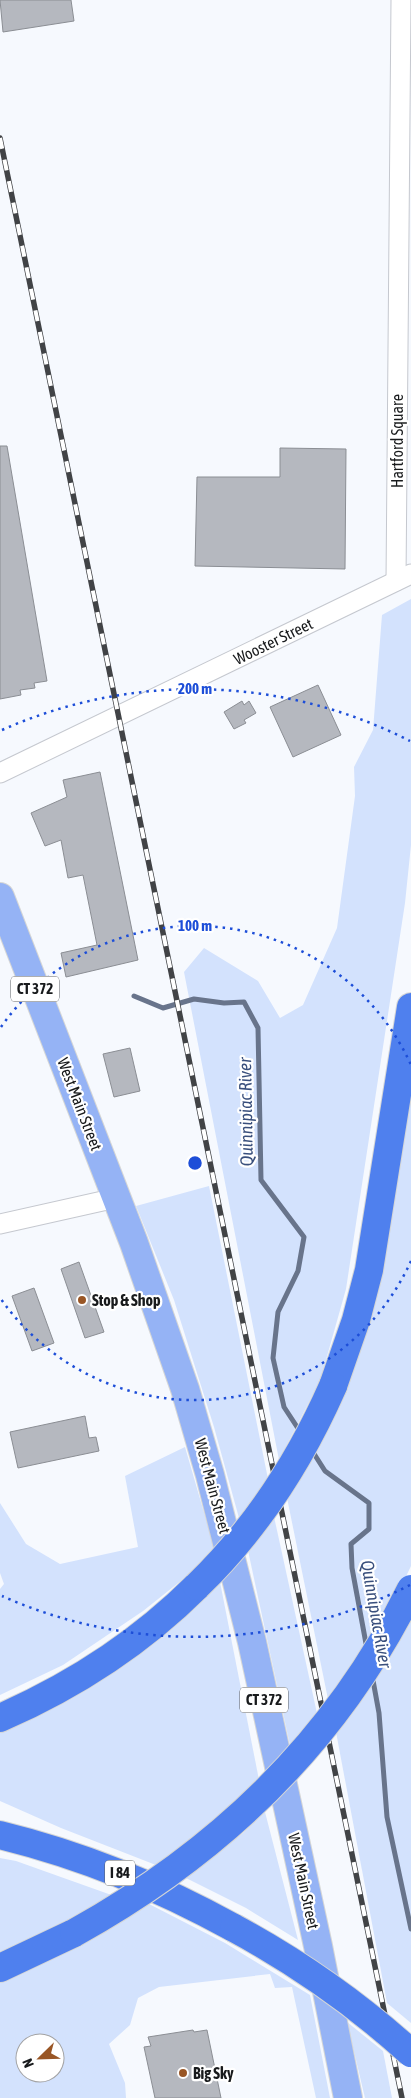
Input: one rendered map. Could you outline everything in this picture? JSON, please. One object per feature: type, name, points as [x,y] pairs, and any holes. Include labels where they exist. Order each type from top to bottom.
[{"type":"highway","points":[[0,1718],[51,1693],[106,1660],[154,1624],[197,1586],[235,1546],[275,1493],[311,1434],[333,1386],[356,1320],[369,1270],[411,1007]]},
{"type":"highway","points":[[0,1968],[74,1932],[130,1900],[191,1858],[237,1820],[313,1740],[351,1690],[376,1652],[411,1589]]},
{"type":"highway","name":"I 84","points":[[0,1835],[59,1851],[94,1863],[170,1895],[234,1928],[276,1952],[336,1992],[411,2053]]},
{"type":"main road","name":"West Main Street","points":[[0,897],[154,1298],[185,1389],[210,1474],[234,1563],[316,1936],[348,2098]]},
{"type":"street","name":"Hartford Square","points":[[401,0],[403,578]]},
{"type":"street","name":"Wooster Street","points":[[0,773],[403,578]]},
{"type":"street","points":[[0,1224],[116,1198]]},
{"type":"shaded area","points":[[411,599],[411,845],[405,903],[346,1289],[320,1381],[279,1460],[184,972],[204,948],[258,981],[280,1018],[303,1005],[337,928],[355,796],[354,767],[373,730],[382,615]]},
{"type":"shaded area","points":[[411,1054],[411,1566],[395,1599],[329,1704],[286,1493],[314,1447]]},
{"type":"shaded area","points":[[209,1186],[268,1479],[239,1518],[214,1427],[174,1300],[136,1206]]},
{"type":"shaded area","points":[[185,1447],[214,1547],[187,1576],[143,1611],[63,1665],[0,1695],[0,1589],[4,1584],[0,1573],[0,1503],[26,1544],[60,1564],[138,1547],[125,1476]]},
{"type":"shaded area","points":[[273,1512],[318,1718],[291,1750],[247,1546]]},
{"type":"shaded area","points":[[219,1577],[260,1785],[161,1867],[61,1828],[0,1801],[0,1728]]},
{"type":"shaded area","points":[[411,1617],[411,2023],[387,2003],[336,1732]]},
{"type":"shaded area","points":[[265,1812],[298,1940],[246,1908],[186,1878],[243,1833]]},
{"type":"shaded area","points":[[0,1858],[16,1861],[117,1897],[0,1955]]},
{"type":"shaded area","points":[[149,1904],[225,1943],[310,1995],[330,2098],[316,2098],[292,1987],[275,1988],[270,1974],[159,1987],[138,1998],[130,2025],[109,2044],[125,2083],[126,2098],[0,2098],[0,1982],[81,1945]]},
{"type":"shaded area","points":[[347,2022],[383,2051],[392,2098],[365,2098]]},
{"type":"building","points":[[0,0],[71,0],[74,21],[3,32]]},
{"type":"building","points":[[0,446],[7,446],[47,681],[34,683],[35,688],[20,690],[21,695],[0,699]]},
{"type":"building","points":[[280,448],[346,449],[345,569],[195,566],[197,477],[280,477]]},
{"type":"building","points":[[318,685],[341,735],[293,757],[270,707]]},
{"type":"building","points":[[242,701],[244,705],[249,701],[256,713],[244,720],[246,723],[234,729],[224,712]]},
{"type":"building","points":[[100,772],[138,960],[66,977],[61,953],[97,945],[83,875],[68,878],[61,840],[45,846],[31,813],[67,797],[63,780]]},
{"type":"building","points":[[130,1048],[140,1091],[114,1097],[103,1054]]},
{"type":"building","name":"Stop & Shop","points":[[79,1262],[104,1332],[85,1338],[61,1269]]},
{"type":"building","points":[[34,1288],[54,1343],[32,1351],[12,1296]]},
{"type":"building","points":[[85,1416],[89,1438],[96,1437],[99,1451],[18,1468],[10,1432]]},
{"type":"building","name":"Big Sky","points":[[193,2030],[194,2032],[207,2030],[221,2098],[155,2098],[144,2047],[151,2046],[148,2037]]},
{"type":"waterway","name":"Quinnipiac River","points":[[134,996],[163,1008],[194,999],[224,1003],[244,1002],[258,1028],[261,1180],[304,1237],[298,1271],[278,1312],[273,1358],[284,1407],[301,1433]]},
{"type":"waterway","name":"Quinnipiac River","points":[[311,1449],[325,1471],[369,1503],[369,1529],[351,1544],[352,1568],[367,1649]]},
{"type":"waterway","name":"Quinnipiac River","points":[[372,1675],[379,1713],[387,1817],[411,1929]]},
{"type":"railway","points":[[0,138],[402,2098]]},
{"type":"place","name":"Stop & Shop","points":[[82,1300]]},
{"type":"place","name":"Big Sky","points":[[183,2073]]}]
